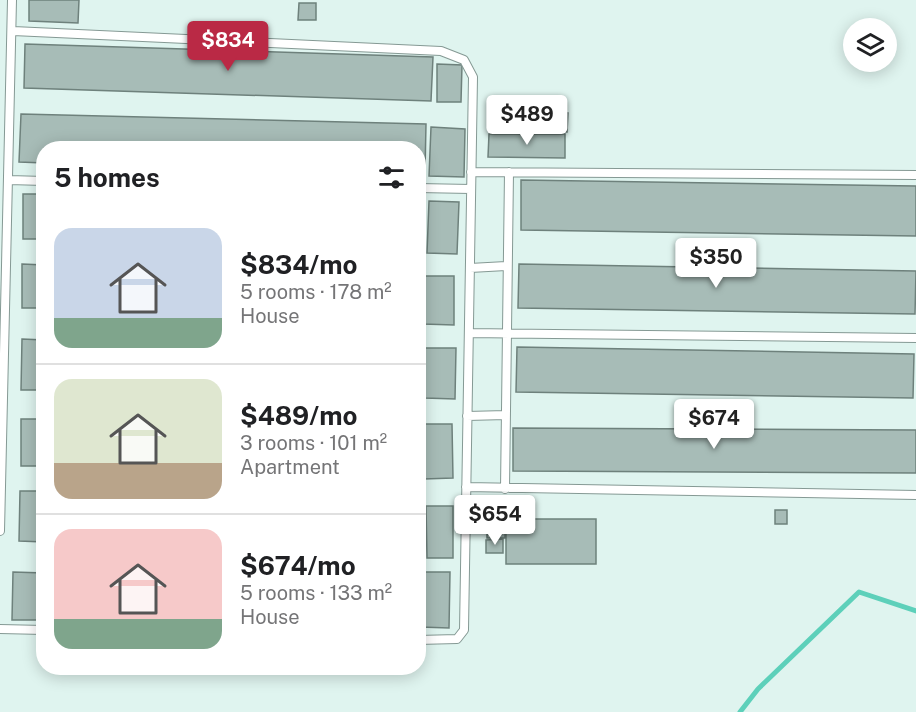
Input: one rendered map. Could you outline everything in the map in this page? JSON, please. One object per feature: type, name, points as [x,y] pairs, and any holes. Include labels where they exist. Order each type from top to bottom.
[{"type":"lane","points":[[0,531],[12,0]]},
{"type":"lane","points":[[13,32],[441,51],[464,60],[473,77],[464,630],[457,639],[426,640]]},
{"type":"lane","points":[[471,172],[916,175]]},
{"type":"lane","points":[[505,489],[508,172]]},
{"type":"lane","points":[[9,180],[36,181]]},
{"type":"lane","points":[[426,188],[471,189]]},
{"type":"lane","points":[[470,268],[506,266]]},
{"type":"lane","points":[[469,333],[916,338]]},
{"type":"lane","points":[[467,416],[506,415]]},
{"type":"lane","points":[[466,487],[916,495]]},
{"type":"lane","points":[[0,629],[36,630]]},
{"type":"building","points":[[29,0],[79,0],[78,23],[29,21]]},
{"type":"building","points":[[299,3],[316,3],[316,20],[298,20]]},
{"type":"building","points":[[25,44],[433,57],[431,101],[24,88]]},
{"type":"building","points":[[437,64],[462,65],[461,102],[437,102]]},
{"type":"building","points":[[517,110],[568,113],[567,132],[516,130]]},
{"type":"building","points":[[21,114],[426,124],[426,141],[36,141],[36,163],[19,162]]},
{"type":"building","points":[[431,127],[465,129],[464,177],[429,176]]},
{"type":"building","points":[[489,134],[565,134],[565,158],[488,157]]},
{"type":"building","points":[[521,180],[916,186],[916,236],[521,230]]},
{"type":"building","points":[[23,194],[36,194],[36,239],[23,239]]},
{"type":"building","points":[[429,201],[459,202],[457,254],[427,253]]},
{"type":"building","points":[[22,264],[36,265],[36,308],[22,308]]},
{"type":"building","points":[[519,264],[916,271],[915,314],[518,308]]},
{"type":"building","points":[[426,276],[454,276],[454,325],[426,324]]},
{"type":"building","points":[[22,339],[36,340],[36,390],[21,390]]},
{"type":"building","points":[[517,347],[914,354],[913,398],[516,392]]},
{"type":"building","points":[[426,348],[456,348],[455,399],[426,398]]},
{"type":"building","points":[[21,419],[36,419],[36,466],[21,466]]},
{"type":"building","points":[[426,424],[452,424],[453,478],[426,479]]},
{"type":"building","points":[[513,428],[916,430],[916,473],[513,471]]},
{"type":"building","points":[[20,491],[36,491],[36,542],[19,541]]},
{"type":"building","points":[[426,506],[453,506],[453,558],[427,558]]},
{"type":"building","points":[[775,510],[787,510],[787,524],[775,524]]},
{"type":"building","points":[[506,519],[596,519],[596,564],[506,564]]},
{"type":"building","points":[[487,524],[505,524],[505,538],[487,538]]},
{"type":"building","points":[[503,539],[503,553],[486,553],[486,540]]},
{"type":"building","points":[[13,572],[36,573],[36,620],[12,620]]},
{"type":"building","points":[[426,572],[450,572],[449,628],[426,627]]},
{"type":"waterway","points":[[740,712],[758,689],[859,592],[916,611]]}]
